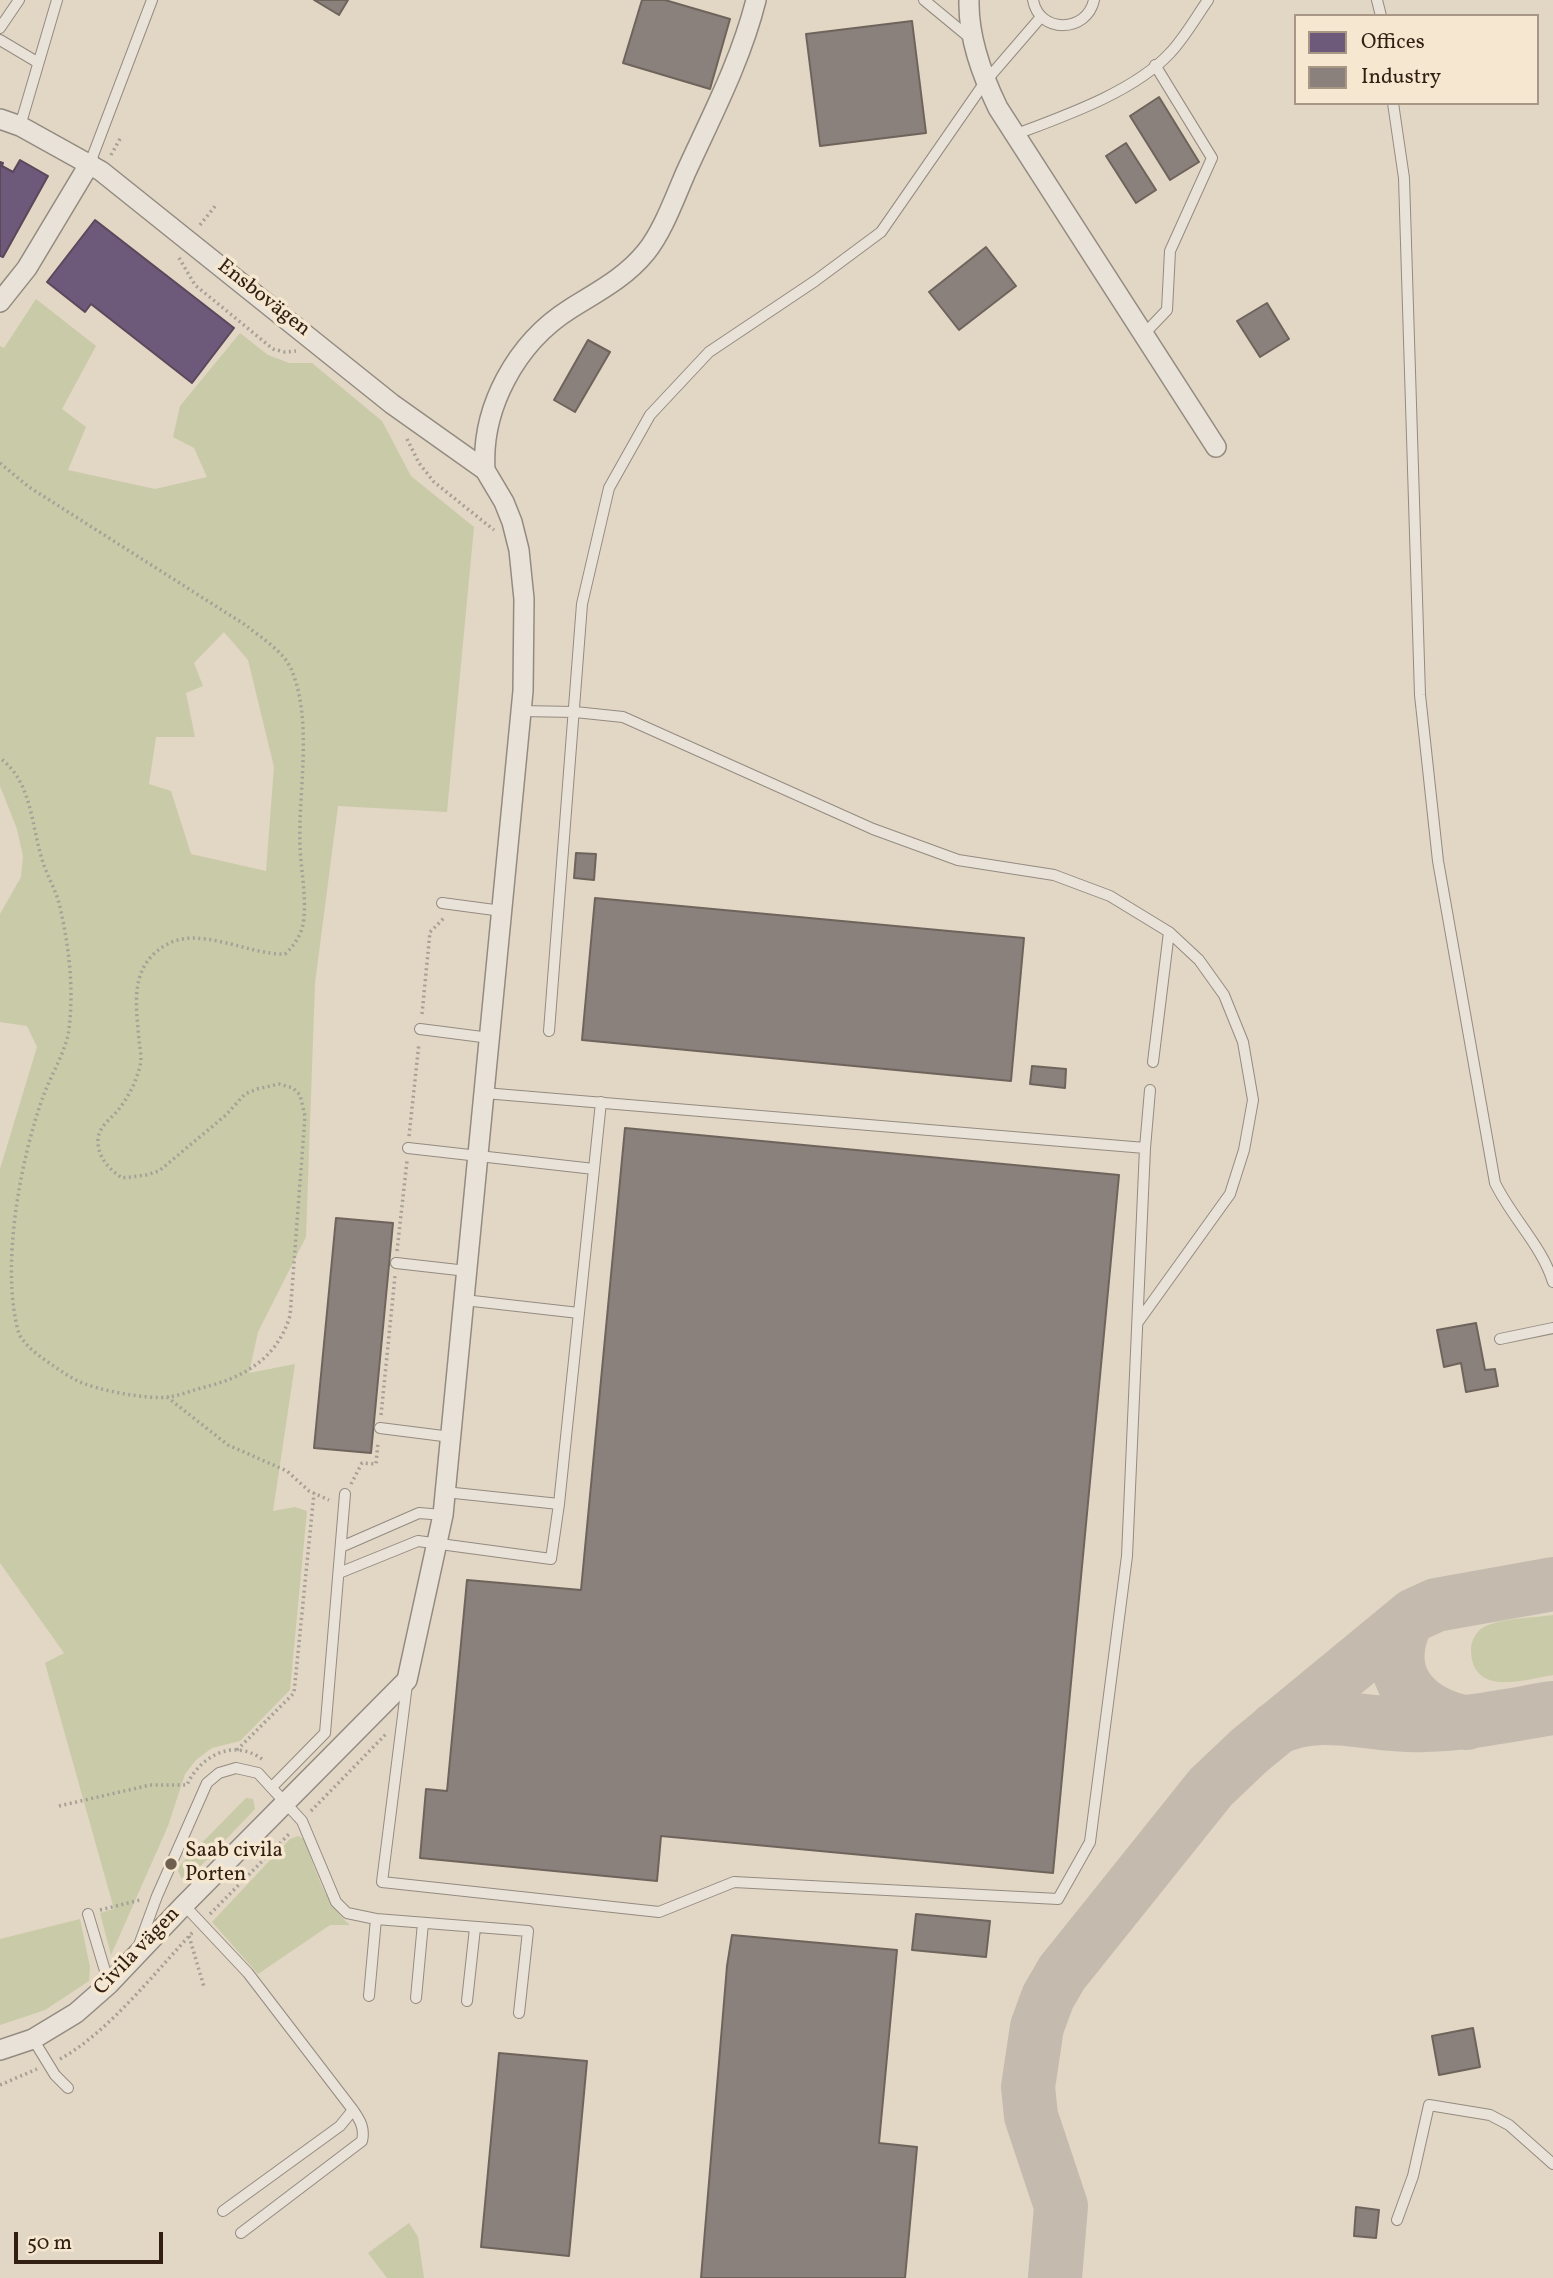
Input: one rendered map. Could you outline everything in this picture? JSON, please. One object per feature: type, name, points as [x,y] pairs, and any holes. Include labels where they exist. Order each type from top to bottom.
[{"type":"street","points":[[407,1679],[443,1515],[521,711],[524,599],[519,550],[504,502],[485,470],[483,447],[488,421],[503,384],[544,329],[568,310],[622,276],[647,251],[668,212],[738,58],[756,0]]},
{"type":"street","points":[[969,0],[974,41],[985,82],[1014,135],[1216,447]]},
{"type":"street","name":"Ensbovägen","points":[[0,119],[20,126],[90,163],[393,404],[485,470]]},
{"type":"street","points":[[0,302],[27,268],[90,163]]},
{"type":"street","name":"Civila vägen","points":[[0,2050],[33,2039],[75,2013],[109,1984],[407,1679]]},
{"type":"lane","points":[[0,28],[19,0]]},
{"type":"lane","points":[[20,126],[57,0]]},
{"type":"lane","points":[[90,163],[152,0]]},
{"type":"lane","points":[[924,0],[974,41]]},
{"type":"lane","points":[[1033,0],[1041,17],[1051,24],[1063,26],[1076,24],[1086,18],[1094,0]]},
{"type":"lane","points":[[1014,135],[1074,112],[1127,87],[1170,53],[1208,0]]},
{"type":"lane","points":[[549,1031],[582,604],[609,488],[650,415],[709,352],[815,281],[881,232],[985,82],[1041,17]]},
{"type":"lane","points":[[0,40],[37,62]]},
{"type":"lane","points":[[1144,334],[1167,310],[1170,251],[1212,158],[1155,65]]},
{"type":"lane","points":[[1393,105],[1404,178],[1420,695],[1438,861],[1495,1183],[1504,1201],[1548,1265],[1553,1282]]},
{"type":"lane","points":[[521,711],[575,712],[623,717],[873,829],[958,860],[1054,875],[1110,896],[1169,932],[1199,960],[1224,995],[1243,1042],[1253,1100],[1244,1150],[1230,1194],[1138,1322]]},
{"type":"lane","points":[[442,903],[502,911]]},
{"type":"lane","points":[[1153,1062],[1169,932]]},
{"type":"lane","points":[[420,1029],[489,1038]]},
{"type":"lane","points":[[407,1679],[382,1882],[659,1912],[734,1882],[1058,1899],[1090,1842],[1126,1556],[1150,1090]]},
{"type":"lane","points":[[484,1093],[1145,1148]]},
{"type":"lane","points":[[339,1573],[418,1541],[551,1559],[601,1102]]},
{"type":"lane","points":[[408,1148],[594,1169]]},
{"type":"lane","points":[[396,1263],[467,1271]]},
{"type":"lane","points":[[464,1300],[579,1313]]},
{"type":"lane","points":[[1500,1339],[1553,1328]]},
{"type":"lane","points":[[380,1428],[451,1437]]},
{"type":"lane","points":[[445,1492],[559,1504]]},
{"type":"lane","points":[[272,1787],[325,1733],[345,1494]]},
{"type":"lane","points":[[341,1547],[419,1513],[443,1515]]},
{"type":"lane","points":[[135,1956],[157,1896],[207,1783],[219,1773],[236,1768],[258,1773],[302,1821],[336,1902],[347,1913],[376,1919],[528,1931],[519,2013]]},
{"type":"lane","points":[[184,1905],[248,1973],[353,2110],[364,2133],[362,2141],[241,2233]]},
{"type":"lane","points":[[88,1913],[109,1984]]},
{"type":"lane","points":[[369,1996],[376,1919]]},
{"type":"lane","points":[[416,1998],[423,1923]]},
{"type":"lane","points":[[467,2001],[475,1927]]},
{"type":"lane","points":[[33,2039],[55,2075],[68,2088]]},
{"type":"lane","points":[[1398,2220],[1413,2176],[1429,2105],[1489,2115],[1509,2125],[1553,2164]]},
{"type":"lane","points":[[223,2211],[340,2126],[353,2110]]},
{"type":"path","points":[[403,432],[419,463],[434,482],[519,550]]},
{"type":"path","points":[[0,463],[37,492],[247,626],[285,659],[292,669],[299,698],[304,751],[300,846],[304,917],[294,946],[285,954],[268,954],[196,937],[164,945],[154,954],[142,967],[136,988],[141,1063],[132,1090],[102,1129],[98,1140],[101,1157],[110,1169],[122,1178],[146,1175],[159,1171],[226,1115],[245,1094],[279,1084],[293,1088],[300,1095],[305,1115],[297,1244],[290,1316],[285,1333],[261,1362],[233,1380],[167,1397],[123,1394],[77,1381],[36,1354],[20,1336],[7,1302]]},
{"type":"path","points":[[0,758],[18,776],[26,794],[42,859],[58,902],[73,990],[68,1034],[20,1157],[12,1195]]},
{"type":"path","points":[[345,1494],[362,1463],[376,1464],[430,932],[457,905]]},
{"type":"path","points":[[167,1397],[228,1445],[287,1471],[314,1493],[344,1506]]},
{"type":"path","points":[[237,1750],[294,1693],[314,1493]]},
{"type":"path","points":[[60,1806],[150,1784],[187,1785]]},
{"type":"path","points":[[88,1913],[157,1896]]},
{"type":"path","points":[[189,1936],[204,1987]]},
{"type":"green space","points":[[36,299],[96,346],[62,409],[86,427],[68,470],[155,489],[207,477],[194,448],[173,437],[180,406],[240,333],[268,355],[289,363],[312,363],[382,421],[411,476],[474,527],[447,812],[338,806],[315,983],[306,1237],[258,1332],[249,1373],[295,1364],[273,1511],[295,1507],[307,1511],[290,1690],[240,1741],[212,1748],[196,1760],[185,1774],[168,1826],[111,1955],[100,1913],[114,1909],[45,1663],[64,1653],[0,1563],[0,1169],[37,1047],[27,1026],[0,1022],[0,914],[21,877],[23,856],[17,829],[0,786],[0,346],[4,348]],"holes":[[[224,632],[248,660],[274,767],[266,871],[191,854],[171,791],[149,784],[156,737],[195,737],[186,693],[203,686],[194,663]]]},
{"type":"green space","points":[[1553,1615],[1553,1675],[1501,1682],[1489,1680],[1480,1674],[1474,1665],[1471,1650],[1474,1637],[1481,1629],[1508,1620]]},
{"type":"green space","points":[[246,1798],[253,1799],[255,1809],[191,1876],[182,1879],[178,1871],[180,1865]]},
{"type":"green space","points":[[298,1836],[304,1839],[327,1896],[350,1925],[330,1925],[258,1974],[212,1922],[290,1839]]},
{"type":"green space","points":[[80,1919],[90,1967],[89,1981],[45,2010],[0,2025],[0,1939]]},
{"type":"green space","points":[[409,2223],[418,2237],[424,2278],[387,2278],[368,2253]]},
{"type":"building: Offices","points":[[20,160],[48,176],[3,257],[0,256],[0,162],[13,172]]},
{"type":"building: Offices","points":[[95,220],[234,328],[192,383],[91,304],[85,312],[47,282]]},
{"type":"building: Industry","points":[[314,0],[348,0],[339,15]]},
{"type":"building: Industry","points":[[642,0],[665,0],[730,19],[710,89],[623,63]]},
{"type":"building: Industry","points":[[912,21],[926,133],[820,146],[806,34]]},
{"type":"building: Industry","points":[[1159,97],[1199,162],[1170,180],[1130,116]]},
{"type":"building: Industry","points":[[1126,143],[1156,190],[1136,203],[1106,156]]},
{"type":"building: Industry","points":[[986,247],[1016,286],[959,330],[929,292]]},
{"type":"building: Industry","points":[[1267,303],[1289,339],[1260,357],[1237,321]]},
{"type":"building: Industry","points":[[588,340],[610,352],[575,412],[554,400]]},
{"type":"building: Industry","points":[[576,853],[596,854],[594,880],[574,878]]},
{"type":"building: Industry","points":[[595,898],[1024,938],[1011,1081],[582,1040]]},
{"type":"building: Industry","points":[[1032,1066],[1066,1069],[1065,1088],[1030,1084]]},
{"type":"building: Industry","points":[[625,1128],[1119,1175],[1053,1873],[661,1836],[657,1881],[420,1858],[426,1789],[447,1791],[467,1580],[581,1590]]},
{"type":"building: Industry","points":[[336,1218],[393,1223],[371,1453],[314,1448]]},
{"type":"building: Industry","points":[[1476,1323],[1485,1370],[1495,1369],[1498,1386],[1466,1392],[1461,1363],[1444,1367],[1437,1330]]},
{"type":"building: Industry","points":[[916,1914],[990,1921],[986,1957],[912,1950]]},
{"type":"building: Industry","points":[[732,1935],[897,1950],[879,2143],[917,2147],[905,2278],[701,2278],[727,1966]]},
{"type":"building: Industry","points":[[1473,2028],[1480,2067],[1439,2075],[1432,2036]]},
{"type":"building: Industry","points":[[499,2053],[587,2061],[569,2256],[481,2247]]},
{"type":"building: Industry","points":[[1356,2207],[1379,2210],[1376,2238],[1354,2236]]},
{"type":"taxiway","points":[[1055,2278],[1061,2206],[1031,2116],[1028,2087],[1037,2027],[1048,1997],[1062,1973],[1211,1787],[1249,1751],[1414,1615],[1436,1605],[1553,1584]]},
{"type":"taxiway","points":[[1406,1622],[1399,1641],[1398,1659],[1400,1675],[1407,1689],[1432,1710],[1467,1723]]},
{"type":"taxiway","points":[[1275,1729],[1293,1722],[1329,1718],[1405,1725],[1440,1724],[1553,1708]]},
{"type":"place","name":"Saab civila Porten","points":[[171,1864]]}]
